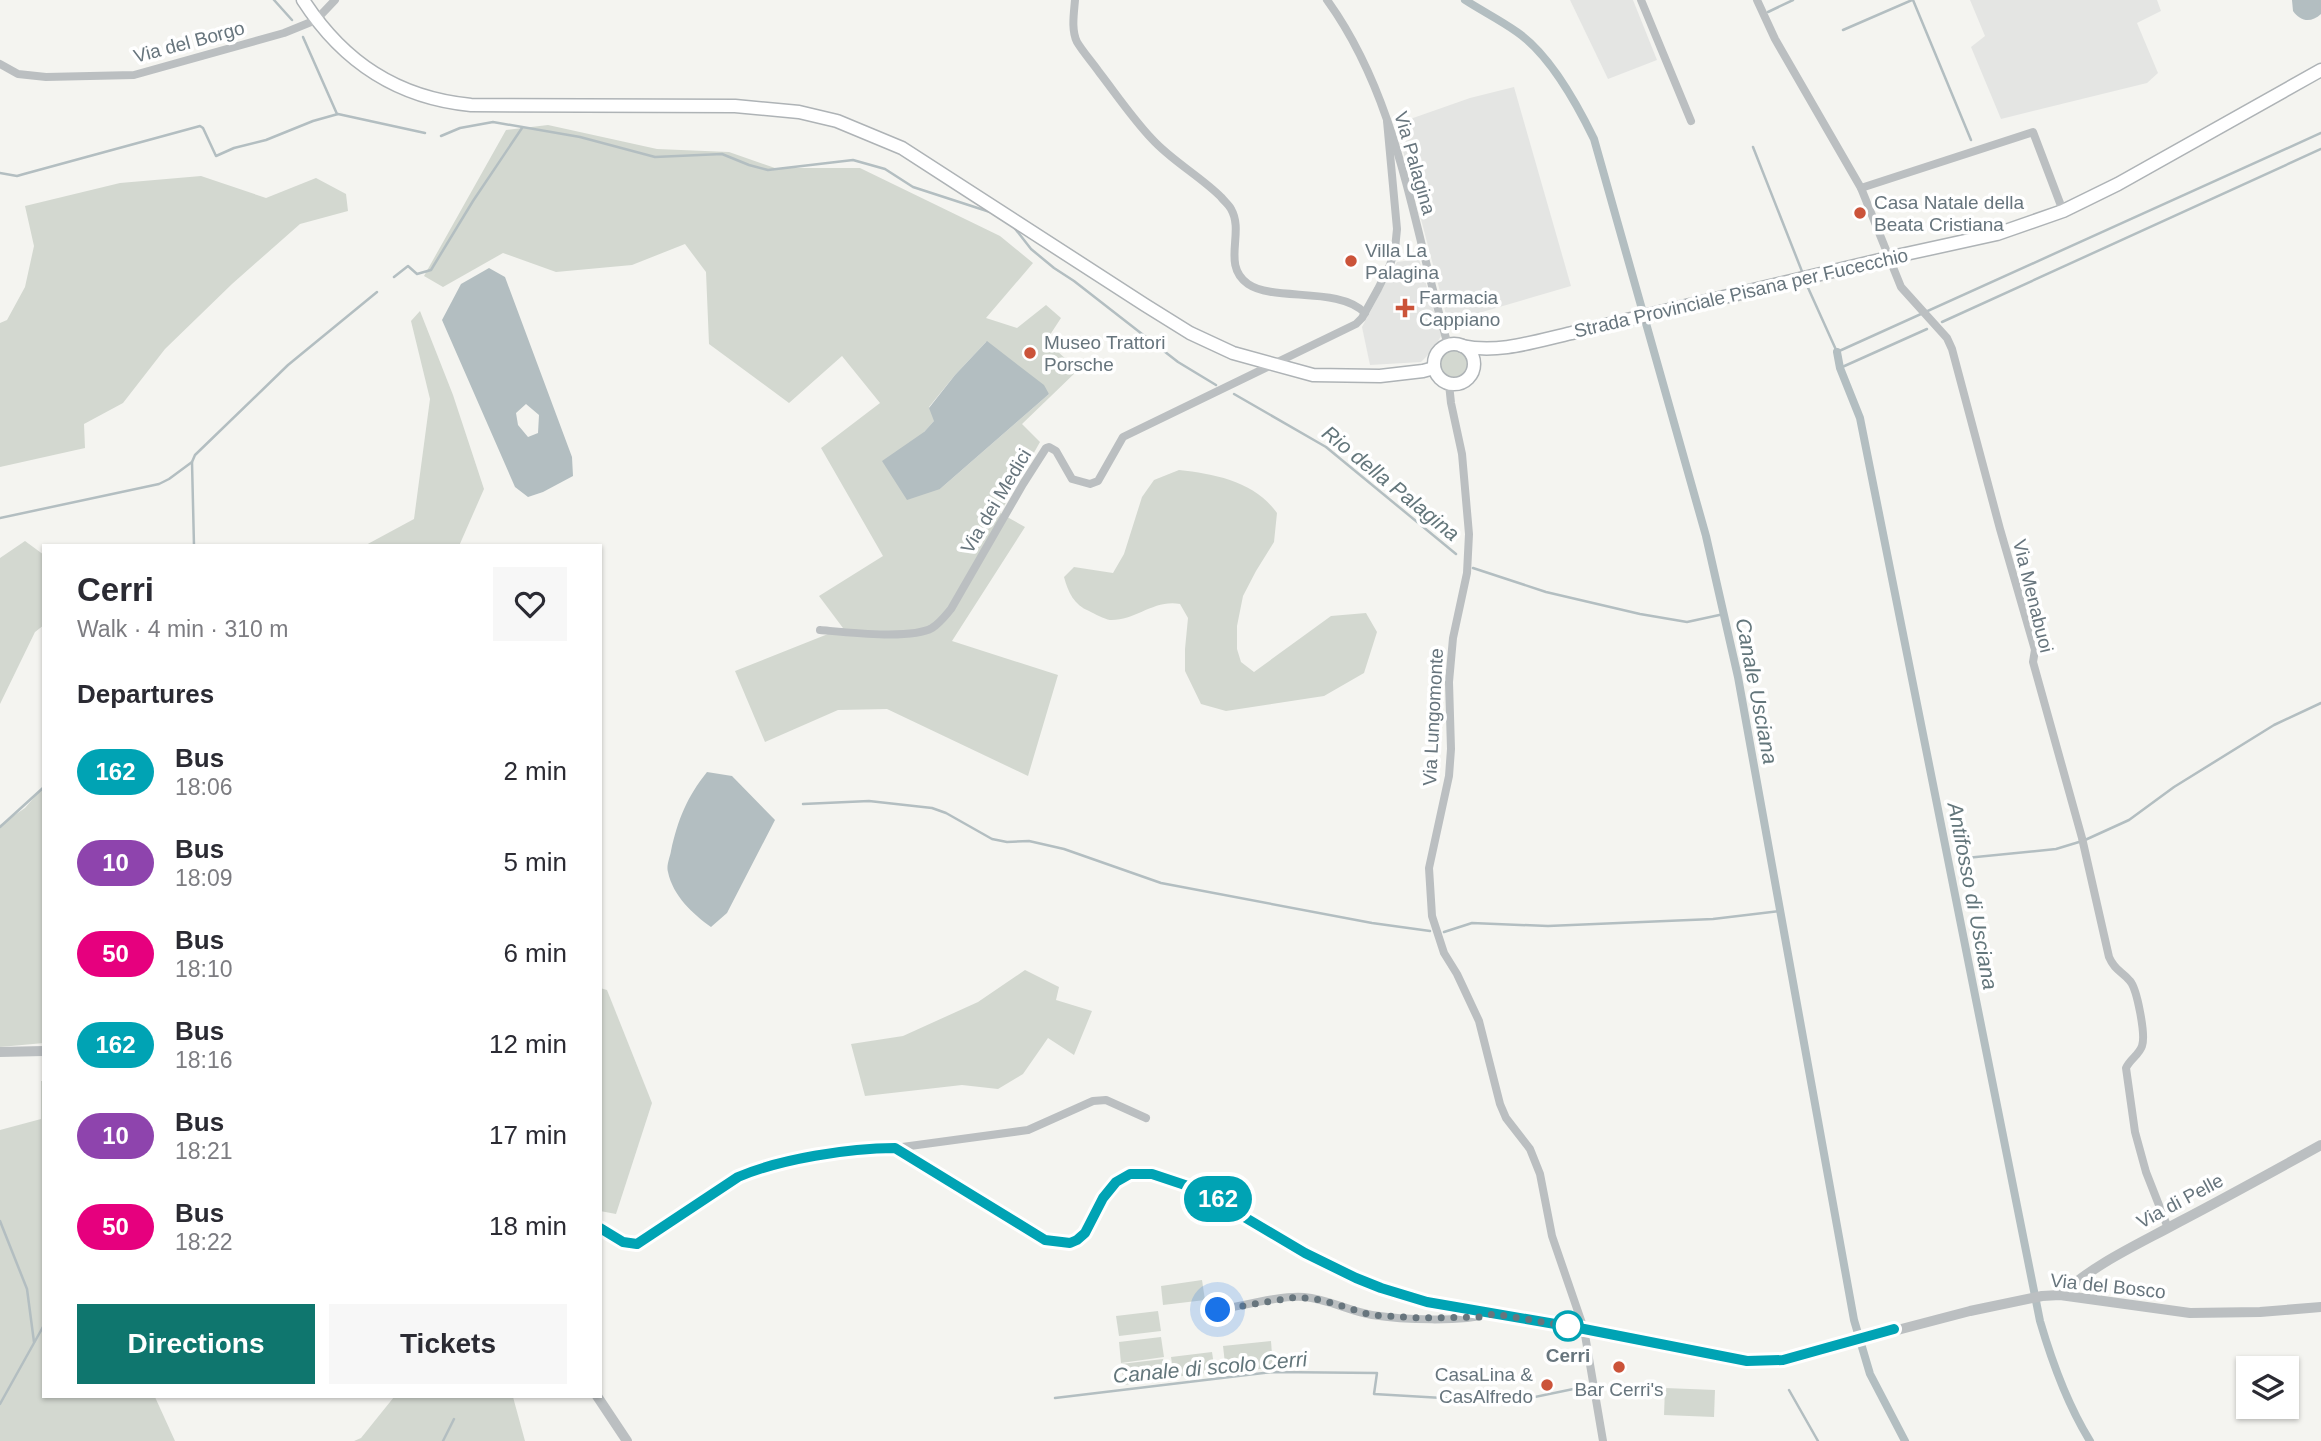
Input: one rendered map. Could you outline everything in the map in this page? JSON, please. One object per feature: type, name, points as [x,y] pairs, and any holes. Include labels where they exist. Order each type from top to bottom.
[{"type":"main road","points":[[303,0],[316,20],[361,64],[383,79],[413,93],[443,102],[554,106],[735,106],[799,112],[837,121],[902,148],[1190,333],[1233,353],[1312,374],[1380,376],[1434,368]]},
{"type":"main road","name":"Strada Provinciale Pisana per Fucecchio","points":[[1448,345],[1481,350],[1498,349],[1997,234],[2063,211],[2118,184],[2321,70]]},
{"type":"main road","points":[[1448,345],[1437,354],[1434,368],[1441,380],[1449,384]]},
{"type":"main road","points":[[1462,346],[1471,355],[1473,368]]},
{"type":"main road","name":"Strada Provinciale Pisana per Fucecchio","points":[[1449,384],[1467,379],[1473,368],[1498,349]]},
{"type":"street","name":"Via del Borgo","points":[[0,64],[18,74],[46,77],[134,75],[284,33],[316,20],[335,0]]},
{"type":"street","points":[[1075,0],[1074,29],[1077,41],[1152,139],[1219,195],[1232,210],[1235,222],[1233,253],[1236,269],[1247,283],[1261,289],[1342,301],[1360,307],[1365,313],[1390,265],[1395,249],[1396,229],[1387,121]]},
{"type":"street","name":"Via Palagina","points":[[1327,0],[1368,71],[1387,121],[1404,172],[1448,345]]},
{"type":"street","points":[[1641,0],[1691,121]]},
{"type":"street","name":"Via Menabuoi","points":[[1757,0],[1774,39],[1861,188],[1900,287],[1947,338],[1952,349],[2035,650],[2034,662],[2083,841],[2109,957],[2115,969],[2131,982],[2135,990],[2144,1035],[2142,1046],[2129,1060],[2126,1068],[2135,1132],[2146,1172],[2168,1228]]},
{"type":"street","points":[[1861,188],[2034,132],[2063,211]]},
{"type":"street","name":"Via dei Medici","points":[[820,630],[879,634],[923,632],[931,629],[951,608],[1046,448],[1056,451],[1072,478],[1090,484],[1098,481],[1123,438],[1270,365],[1346,331],[1365,313]]},
{"type":"street","name":"Via Lungomonte","points":[[1449,384],[1462,454],[1469,534],[1467,573],[1452,638],[1449,776],[1429,868],[1432,916],[1444,953],[1479,1021],[1500,1104],[1506,1118],[1530,1149],[1540,1174],[1552,1236],[1584,1329],[1603,1441]]},
{"type":"street","points":[[0,1052],[42,1051]]},
{"type":"street","points":[[602,1229],[623,1242],[637,1244],[738,1177],[751,1171],[825,1155],[1028,1130],[1093,1101],[1107,1100],[1146,1118]]},
{"type":"street","name":"Via di Pelle","points":[[2060,1295],[2084,1274],[2127,1248],[2321,1145]]},
{"type":"street","name":"Via del Bosco","points":[[895,1148],[1045,1240],[1070,1243],[1077,1240],[1085,1233],[1103,1198],[1116,1182],[1130,1174],[1152,1174],[1197,1189],[1305,1253],[1381,1288],[1427,1302],[1747,1361],[1783,1360],[1894,1329],[2042,1296],[2060,1295],[2190,1313],[2260,1312],[2321,1307]]},
{"type":"street","points":[[1218,1310],[1297,1297],[1322,1300],[1371,1315],[1418,1318],[1480,1317],[1494,1314]]},
{"type":"street","points":[[598,1398],[627,1441]]},
{"type":"shaded area","points":[[1570,0],[1633,0],[1657,60],[1608,79]]},
{"type":"shaded area","points":[[1970,0],[2157,0],[2161,11],[2137,23],[2158,73],[2147,83],[2001,119],[1971,47],[1985,36]]},
{"type":"shaded area","points":[[2292,0],[2321,0],[2321,14],[2314,19],[2303,19],[2293,11]]},
{"type":"shaded area","points":[[1514,87],[1571,286],[1448,322],[1396,124],[1470,98]]},
{"type":"shaded area","points":[[548,125],[657,149],[729,152],[775,168],[860,168],[1000,236],[1033,263],[986,318],[1017,328],[1046,305],[1061,318],[1046,341],[1078,370],[1022,424],[1040,442],[1000,513],[1025,527],[952,641],[1058,675],[1028,776],[887,709],[838,710],[765,742],[735,671],[843,628],[819,596],[883,556],[821,448],[880,403],[842,356],[789,403],[709,344],[706,272],[685,244],[632,265],[556,272],[503,253],[443,287],[424,276],[506,130]],"holes":[[[986,342],[1049,394],[940,489],[924,432],[935,420],[929,407]]]},
{"type":"shaded area","points":[[201,176],[266,198],[316,178],[346,194],[348,211],[300,224],[232,284],[165,349],[123,403],[84,424],[85,448],[0,467],[0,323],[7,320],[25,287],[34,246],[25,206],[120,183]]},
{"type":"shaded area","points":[[1419,259],[1441,336],[1433,350],[1421,362],[1370,365],[1362,327],[1397,262]]},
{"type":"shaded area","points":[[489,268],[505,277],[572,457],[573,476],[543,492],[528,497],[515,487],[442,320],[461,284]],"holes":[[[526,404],[539,415],[538,433],[528,437],[518,425],[516,413]]]},
{"type":"shaded area","points":[[420,311],[453,395],[484,489],[460,544],[368,544],[414,519],[430,399],[411,321]]},
{"type":"shaded area","points":[[987,341],[1044,385],[1049,394],[940,489],[907,500],[882,461],[924,432],[934,421],[929,408]]},
{"type":"shaded area","points":[[1454,348],[1465,353],[1470,364],[1465,375],[1454,380],[1443,375],[1438,364],[1443,353]]},
{"type":"shaded area","points":[[1179,470],[1234,481],[1258,494],[1277,513],[1274,542],[1243,596],[1237,626],[1237,649],[1241,662],[1254,672],[1331,616],[1366,613],[1377,632],[1364,673],[1324,696],[1226,711],[1201,704],[1185,671],[1188,618],[1180,604],[1153,607],[1128,617],[1110,620],[1076,602],[1064,577],[1074,567],[1113,573],[1124,554],[1142,497],[1154,480]]},
{"type":"shaded area","points":[[25,541],[42,554],[42,627],[35,632],[0,704],[0,558]]},
{"type":"shaded area","points":[[707,772],[732,776],[775,820],[727,913],[711,927],[679,897],[668,870],[680,819],[694,790]]},
{"type":"shaded area","points":[[42,788],[42,1043],[0,1047],[0,825],[25,808]]},
{"type":"shaded area","points":[[1025,970],[1059,987],[1056,1000],[1092,1011],[1074,1055],[1048,1038],[1023,1074],[998,1089],[962,1085],[865,1096],[851,1044],[903,1036],[978,1002]]},
{"type":"shaded area","points":[[602,989],[607,990],[652,1103],[616,1214],[602,1211]]},
{"type":"shaded area","points":[[42,1081],[42,1398],[155,1398],[175,1441],[0,1441],[0,1130],[41,1119]]},
{"type":"shaded area","points":[[1202,1280],[1205,1300],[1163,1305],[1161,1286]]},
{"type":"shaded area","points":[[1158,1311],[1161,1331],[1119,1336],[1116,1316]]},
{"type":"shaded area","points":[[1161,1337],[1164,1357],[1121,1363],[1119,1342]]},
{"type":"shaded area","points":[[1271,1341],[1273,1368],[1226,1372],[1223,1346]]},
{"type":"shaded area","points":[[1212,1352],[1215,1372],[1174,1377],[1171,1357]]},
{"type":"shaded area","points":[[1163,1359],[1166,1379],[1124,1385],[1121,1364]]},
{"type":"shaded area","points":[[1665,1388],[1715,1390],[1714,1417],[1664,1415]]},
{"type":"shaded area","points":[[393,1398],[513,1398],[525,1441],[354,1441],[361,1438]]},
{"type":"waterway","name":"Rio della Palagina","points":[[274,0],[292,20]]},
{"type":"waterway","name":"Canale Usciana","points":[[1465,0],[1529,41],[1551,66],[1571,96],[1594,139],[1706,536],[1738,677],[1854,1320],[1870,1374],[1905,1441]]},
{"type":"waterway","points":[[1768,12],[1793,0]]},
{"type":"waterway","points":[[1843,30],[1912,0]]},
{"type":"waterway","points":[[1913,0],[1971,140]]},
{"type":"waterway","name":"Rio della Palagina","points":[[303,37],[337,114]]},
{"type":"waterway","points":[[0,173],[17,176],[200,126],[216,156],[338,114],[425,133]]},
{"type":"waterway","name":"Rio della Palagina","points":[[441,136],[460,128],[493,122],[580,137],[655,157],[722,154],[768,170],[853,160],[885,169],[913,187],[990,212]]},
{"type":"waterway","points":[[394,277],[408,266],[417,274],[431,270],[522,128]]},
{"type":"waterway","points":[[1805,281],[1837,352],[2321,133]]},
{"type":"waterway","points":[[1753,147],[1803,274]]},
{"type":"waterway","points":[[1942,322],[2321,149]]},
{"type":"waterway","name":"Rio della Palagina","points":[[1013,226],[1031,249],[1054,268],[1178,362],[1216,385]]},
{"type":"waterway","points":[[0,518],[159,484],[169,479],[192,462],[195,455],[288,365],[377,292]]},
{"type":"waterway","points":[[1840,368],[1927,329]]},
{"type":"waterway","name":"Antifosso di Usciana","points":[[1837,352],[1840,368],[1860,418],[2040,1321],[2061,1383],[2090,1441]]},
{"type":"waterway","name":"Rio della Palagina","points":[[1234,394],[1326,447],[1456,554]]},
{"type":"waterway","points":[[192,462],[194,544]]},
{"type":"waterway","name":"Rio della Palagina","points":[[1473,568],[1546,592],[1640,614],[1687,622],[1724,614]]},
{"type":"waterway","points":[[2085,840],[2129,820],[2174,787],[2274,725],[2321,703]]},
{"type":"waterway","points":[[0,827],[42,789]]},
{"type":"waterway","points":[[803,804],[869,801],[932,808],[992,839],[1007,842],[1029,841],[1064,849],[1161,883],[1372,923],[1430,931]]},
{"type":"waterway","points":[[1966,858],[2056,849],[2079,842]]},
{"type":"waterway","points":[[1444,932],[1472,923],[1548,926],[1713,919],[1780,911]]},
{"type":"waterway","points":[[0,1221],[27,1289],[34,1342]]},
{"type":"waterway","points":[[0,1404],[42,1329]]},
{"type":"waterway","name":"Canale di scolo Cerri","points":[[1055,1398],[1272,1372],[1377,1373],[1374,1394],[1511,1402],[1583,1387]]},
{"type":"waterway","points":[[1789,1390],[1818,1441]]},
{"type":"waterway","points":[[443,1441],[454,1419]]},
{"type":"bus line","name":"162","points":[[602,1229],[623,1242],[637,1244],[751,1171],[872,1148],[895,1148],[1045,1240],[1056,1243],[1070,1243],[1085,1233],[1103,1198],[1116,1182],[1130,1174],[1152,1174],[1197,1189],[1219,1200],[1305,1253],[1356,1278],[1427,1302],[1747,1361],[1783,1360],[1894,1329]]},
{"type":"place","name":"Casa Natale della Beata Cristiana","points":[[1860,213]]},
{"type":"place","name":"Villa La Palagina","points":[[1351,261]]},
{"type":"place","name":"Farmacia Cappiano","points":[[1405,308]]},
{"type":"place","name":"Museo Trattori Porsche","points":[[1030,353]]},
{"type":"place","name":"Cerri","points":[[1568,1326]]},
{"type":"place","name":"Bar Cerri's","points":[[1619,1367]]},
{"type":"place","name":"CasaLina & CasAlfredo","points":[[1547,1385]]},
{"type":"route","points":[[1218,1310],[1305,1297],[1371,1315],[1418,1318],[1480,1317],[1494,1314],[1568,1326]]}]
